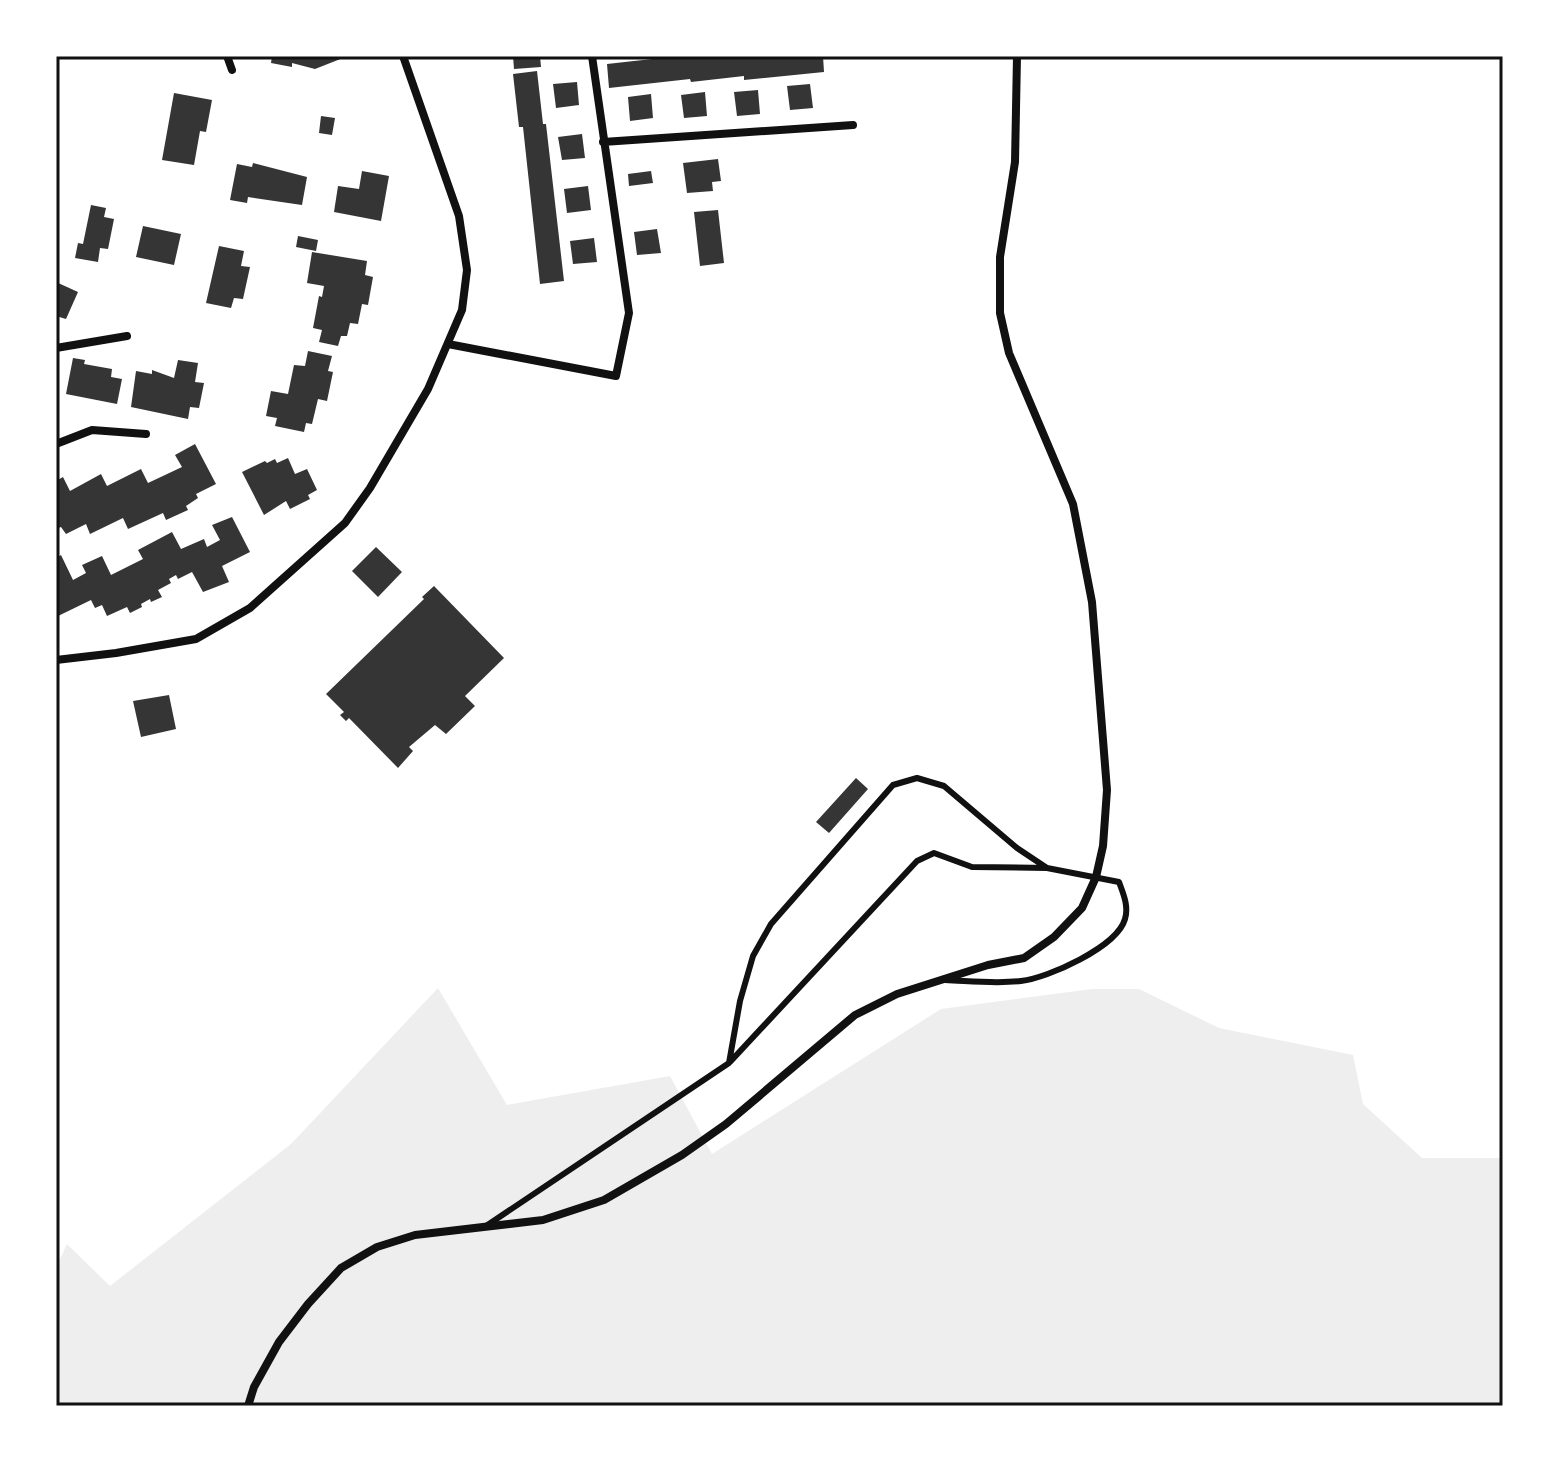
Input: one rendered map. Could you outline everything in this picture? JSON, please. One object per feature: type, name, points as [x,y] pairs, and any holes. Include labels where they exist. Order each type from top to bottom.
[{"type":"street","points":[[227,56],[232,70]]},
{"type":"street","points":[[56,660],[196,639],[250,608],[345,523],[370,488],[428,389],[462,310],[467,270],[459,216],[403,56]]},
{"type":"street","points":[[448,344],[616,376],[629,313],[592,56]]},
{"type":"street","points":[[248,1406],[254,1387],[279,1342],[341,1268],[377,1247],[415,1235],[543,1220],[604,1200],[682,1155],[726,1124],[855,1015],[897,994],[938,980],[1024,958],[1054,937],[1082,908],[1096,877],[1103,846],[1107,790],[1092,602],[1073,504],[1009,353],[1000,313],[1000,257],[1015,162],[1017,56]]},
{"type":"street","points":[[603,142],[853,125]]},
{"type":"street","points":[[56,348],[127,336]]},
{"type":"street","points":[[56,444],[92,430],[146,434]]},
{"type":"lane","points":[[729,1063],[740,1001],[753,956],[771,924],[893,785],[917,778],[944,786],[1017,848],[1047,868]]},
{"type":"lane","points":[[486,1226],[729,1063],[917,861],[934,853],[972,867],[1047,868],[1119,882],[1126,898],[1125,920],[1107,942],[1082,960],[1023,981],[938,980]]},
{"type":"shaded area","points":[[438,988],[507,1105],[670,1076],[712,1154],[941,1009],[1092,989],[1139,989],[1219,1028],[1353,1055],[1363,1104],[1422,1158],[1503,1158],[1503,1406],[56,1406],[56,1268],[67,1244],[110,1286],[291,1144]]},
{"type":"building","points":[[272,56],[348,56],[315,69],[292,63],[292,67],[271,63]]},
{"type":"building","points":[[513,56],[540,56],[541,67],[514,69]]},
{"type":"building","points":[[688,56],[688,59],[713,56],[823,56],[824,72],[744,80],[744,76],[691,82],[690,79],[609,88],[607,64]]},
{"type":"building","points":[[537,71],[564,281],[540,284],[523,127],[519,127],[513,74]]},
{"type":"building","points":[[577,82],[579,105],[556,108],[553,84]]},
{"type":"building","points":[[810,84],[813,108],[790,110],[787,86]]},
{"type":"building","points":[[758,90],[760,114],[737,116],[734,92]]},
{"type":"building","points":[[705,92],[707,116],[684,118],[681,95]]},
{"type":"building","points":[[174,93],[212,100],[206,132],[200,131],[194,165],[162,160]]},
{"type":"building","points":[[651,94],[653,118],[630,121],[628,97]]},
{"type":"building","points":[[321,116],[335,118],[332,135],[319,133]]},
{"type":"building","points":[[582,134],[585,158],[562,160],[558,137]]},
{"type":"building","points":[[718,159],[721,181],[712,182],[713,191],[687,193],[683,163]]},
{"type":"building","points":[[253,163],[307,177],[302,205],[248,197],[247,203],[230,200],[237,164],[252,167]]},
{"type":"building","points":[[362,171],[389,176],[381,221],[334,212],[338,186],[359,189]]},
{"type":"building","points":[[651,171],[653,183],[629,186],[628,174]]},
{"type":"building","points":[[588,186],[591,210],[567,213],[564,189]]},
{"type":"building","points":[[91,205],[106,208],[104,217],[114,219],[108,249],[100,248],[98,262],[75,258],[78,243],[83,244]]},
{"type":"building","points":[[718,210],[724,263],[700,266],[694,212]]},
{"type":"building","points":[[143,226],[181,234],[174,265],[136,257]]},
{"type":"building","points":[[657,229],[661,253],[637,255],[634,232]]},
{"type":"building","points":[[298,236],[318,240],[316,251],[296,247]]},
{"type":"building","points":[[594,238],[597,262],[573,264],[570,241]]},
{"type":"building","points":[[219,246],[244,251],[241,266],[250,267],[243,299],[234,298],[231,308],[206,303]]},
{"type":"building","points":[[312,252],[367,261],[365,275],[373,277],[368,305],[362,304],[358,324],[350,323],[347,336],[341,336],[338,346],[319,342],[322,330],[313,328],[324,286],[307,283]]},
{"type":"building","points":[[56,282],[78,292],[66,319],[56,316]]},
{"type":"building","points":[[308,351],[332,356],[328,371],[333,372],[327,401],[318,399],[312,424],[306,423],[304,432],[275,426],[277,418],[266,416],[271,391],[288,394],[294,365],[305,366]]},
{"type":"building","points":[[73,358],[85,360],[84,364],[112,369],[111,377],[122,379],[117,404],[66,394]]},
{"type":"building","points":[[178,360],[198,363],[195,382],[204,383],[199,408],[190,407],[188,419],[131,407],[136,371],[152,374],[152,370],[174,378]]},
{"type":"building","points":[[195,444],[216,484],[196,494],[198,498],[186,506],[188,510],[166,520],[163,513],[128,529],[123,518],[90,534],[86,524],[66,534],[61,527],[56,529],[56,481],[63,477],[70,491],[101,474],[107,486],[141,469],[148,483],[182,467],[175,455]]},
{"type":"building","points":[[288,458],[295,474],[307,469],[317,490],[308,495],[310,499],[290,509],[286,501],[264,515],[242,472],[265,461],[275,459],[277,463]]},
{"type":"building","points":[[232,517],[250,552],[222,566],[229,582],[203,592],[192,572],[178,579],[176,575],[169,579],[171,583],[158,590],[162,597],[151,602],[150,599],[130,613],[127,607],[107,616],[102,605],[95,608],[91,600],[56,617],[56,558],[61,555],[73,580],[86,573],[82,565],[102,556],[111,575],[143,559],[138,550],[172,532],[181,549],[204,539],[207,547],[220,540],[212,525]]},
{"type":"building","points":[[376,547],[402,572],[378,597],[352,571]]},
{"type":"building","points":[[434,586],[504,658],[465,696],[475,706],[446,734],[435,725],[409,747],[413,751],[398,768],[349,718],[346,721],[340,715],[344,712],[326,694]]},
{"type":"building","points":[[169,695],[176,729],[141,737],[133,701]]},
{"type":"building","points":[[856,778],[868,789],[829,833],[816,822]]}]
